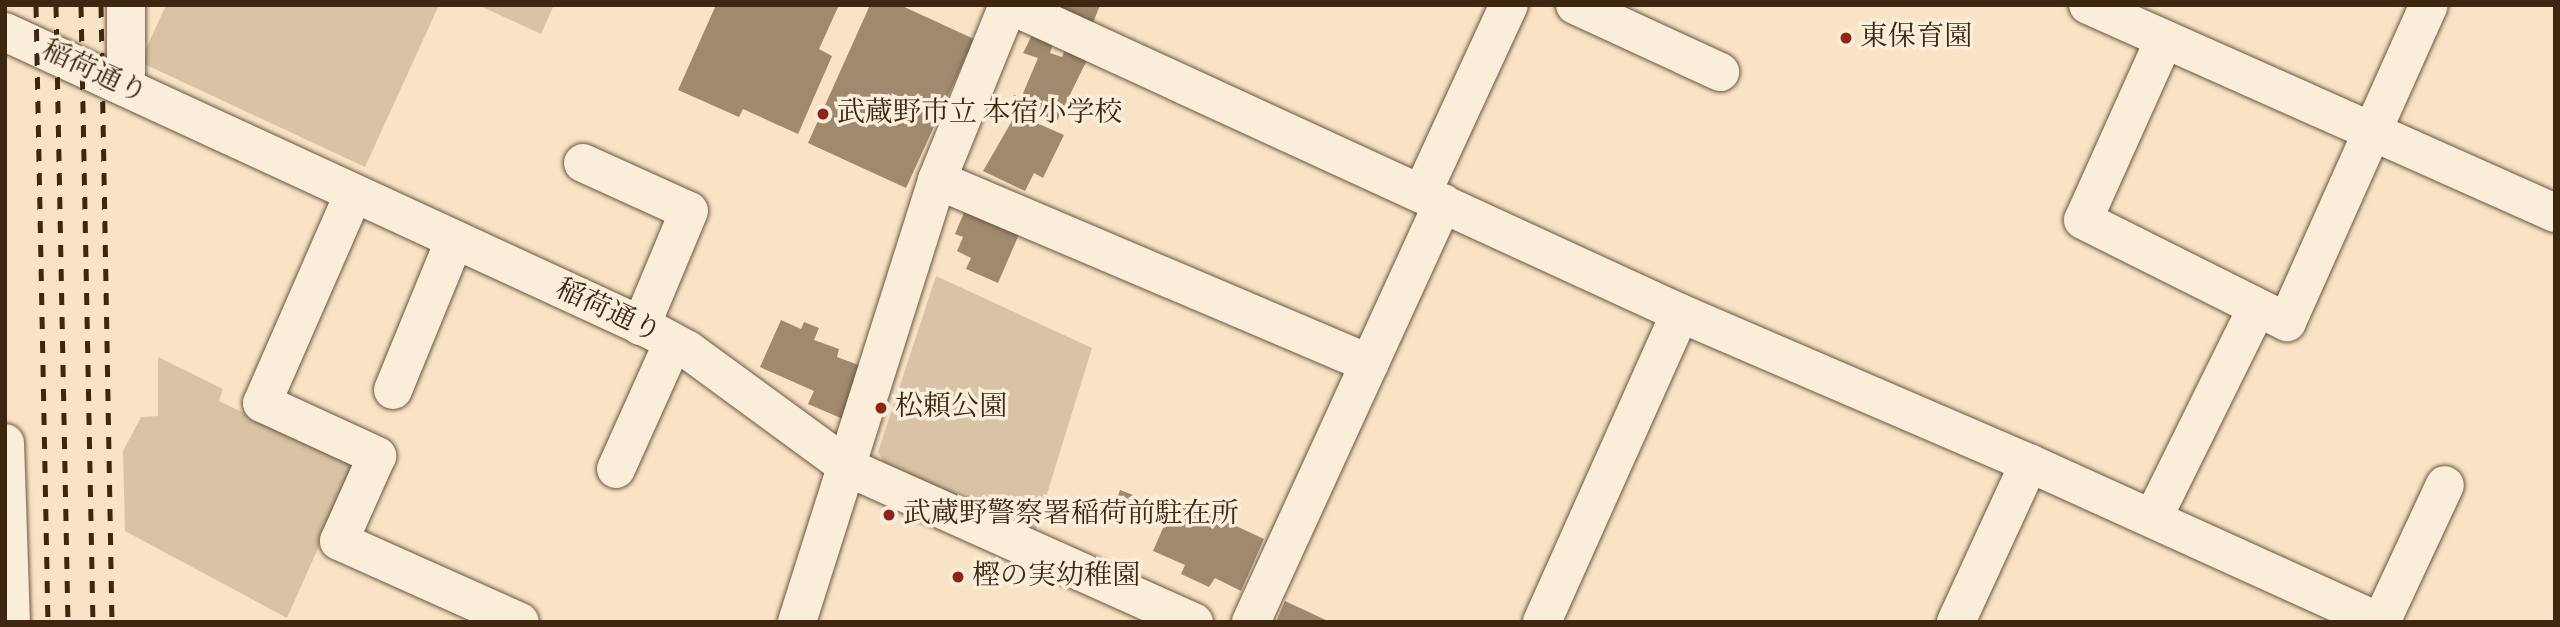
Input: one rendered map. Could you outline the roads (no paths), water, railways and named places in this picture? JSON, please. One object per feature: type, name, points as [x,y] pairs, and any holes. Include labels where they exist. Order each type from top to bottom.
[{"type":"street","points":[[126,5],[126,86]]},
{"type":"street","points":[[797,622],[849,468],[937,180],[1009,5],[1680,313],[2029,463],[2380,622],[2445,485]]},
{"type":"street","points":[[1251,622],[1370,364],[1432,198],[1509,5]]},
{"type":"street","points":[[1575,5],[1636,17],[1720,72]]},
{"type":"street","points":[[2088,5],[2555,213]]},
{"type":"street","points":[[2153,518],[2271,316],[2372,132],[2429,5]]},
{"type":"street","name":"稲荷通り","points":[[5,32],[657,334],[849,468],[1194,622]]},
{"type":"street","points":[[2164,40],[2083,219],[2271,316]]},
{"type":"street","points":[[583,163],[690,211],[616,470]]},
{"type":"street","points":[[937,180],[1370,364]]},
{"type":"street","points":[[353,195],[262,403],[377,456],[339,541],[520,622]]},
{"type":"street","points":[[393,390],[454,241]]},
{"type":"street","points":[[1542,622],[1680,313]]},
{"type":"street","points":[[5,443],[10,622]]},
{"type":"street","points":[[1956,622],[2029,463]]},
{"type":"railway","points":[[36,5],[48,622]]},
{"type":"railway","points":[[56,5],[68,622]]},
{"type":"railway","points":[[81,5],[93,622]]},
{"type":"railway","points":[[101,5],[112,622]]},
{"type":"place","name":"東保育園","points":[[1846,38]]},
{"type":"place","name":"武蔵野市立 本宿小学校","points":[[823,114]]},
{"type":"place","name":"松頼公園","points":[[881,408]]},
{"type":"place","name":"武蔵野警察署稲荷前駐在所","points":[[889,515]]},
{"type":"place","name":"樫の実幼稚園","points":[[958,577]]}]
